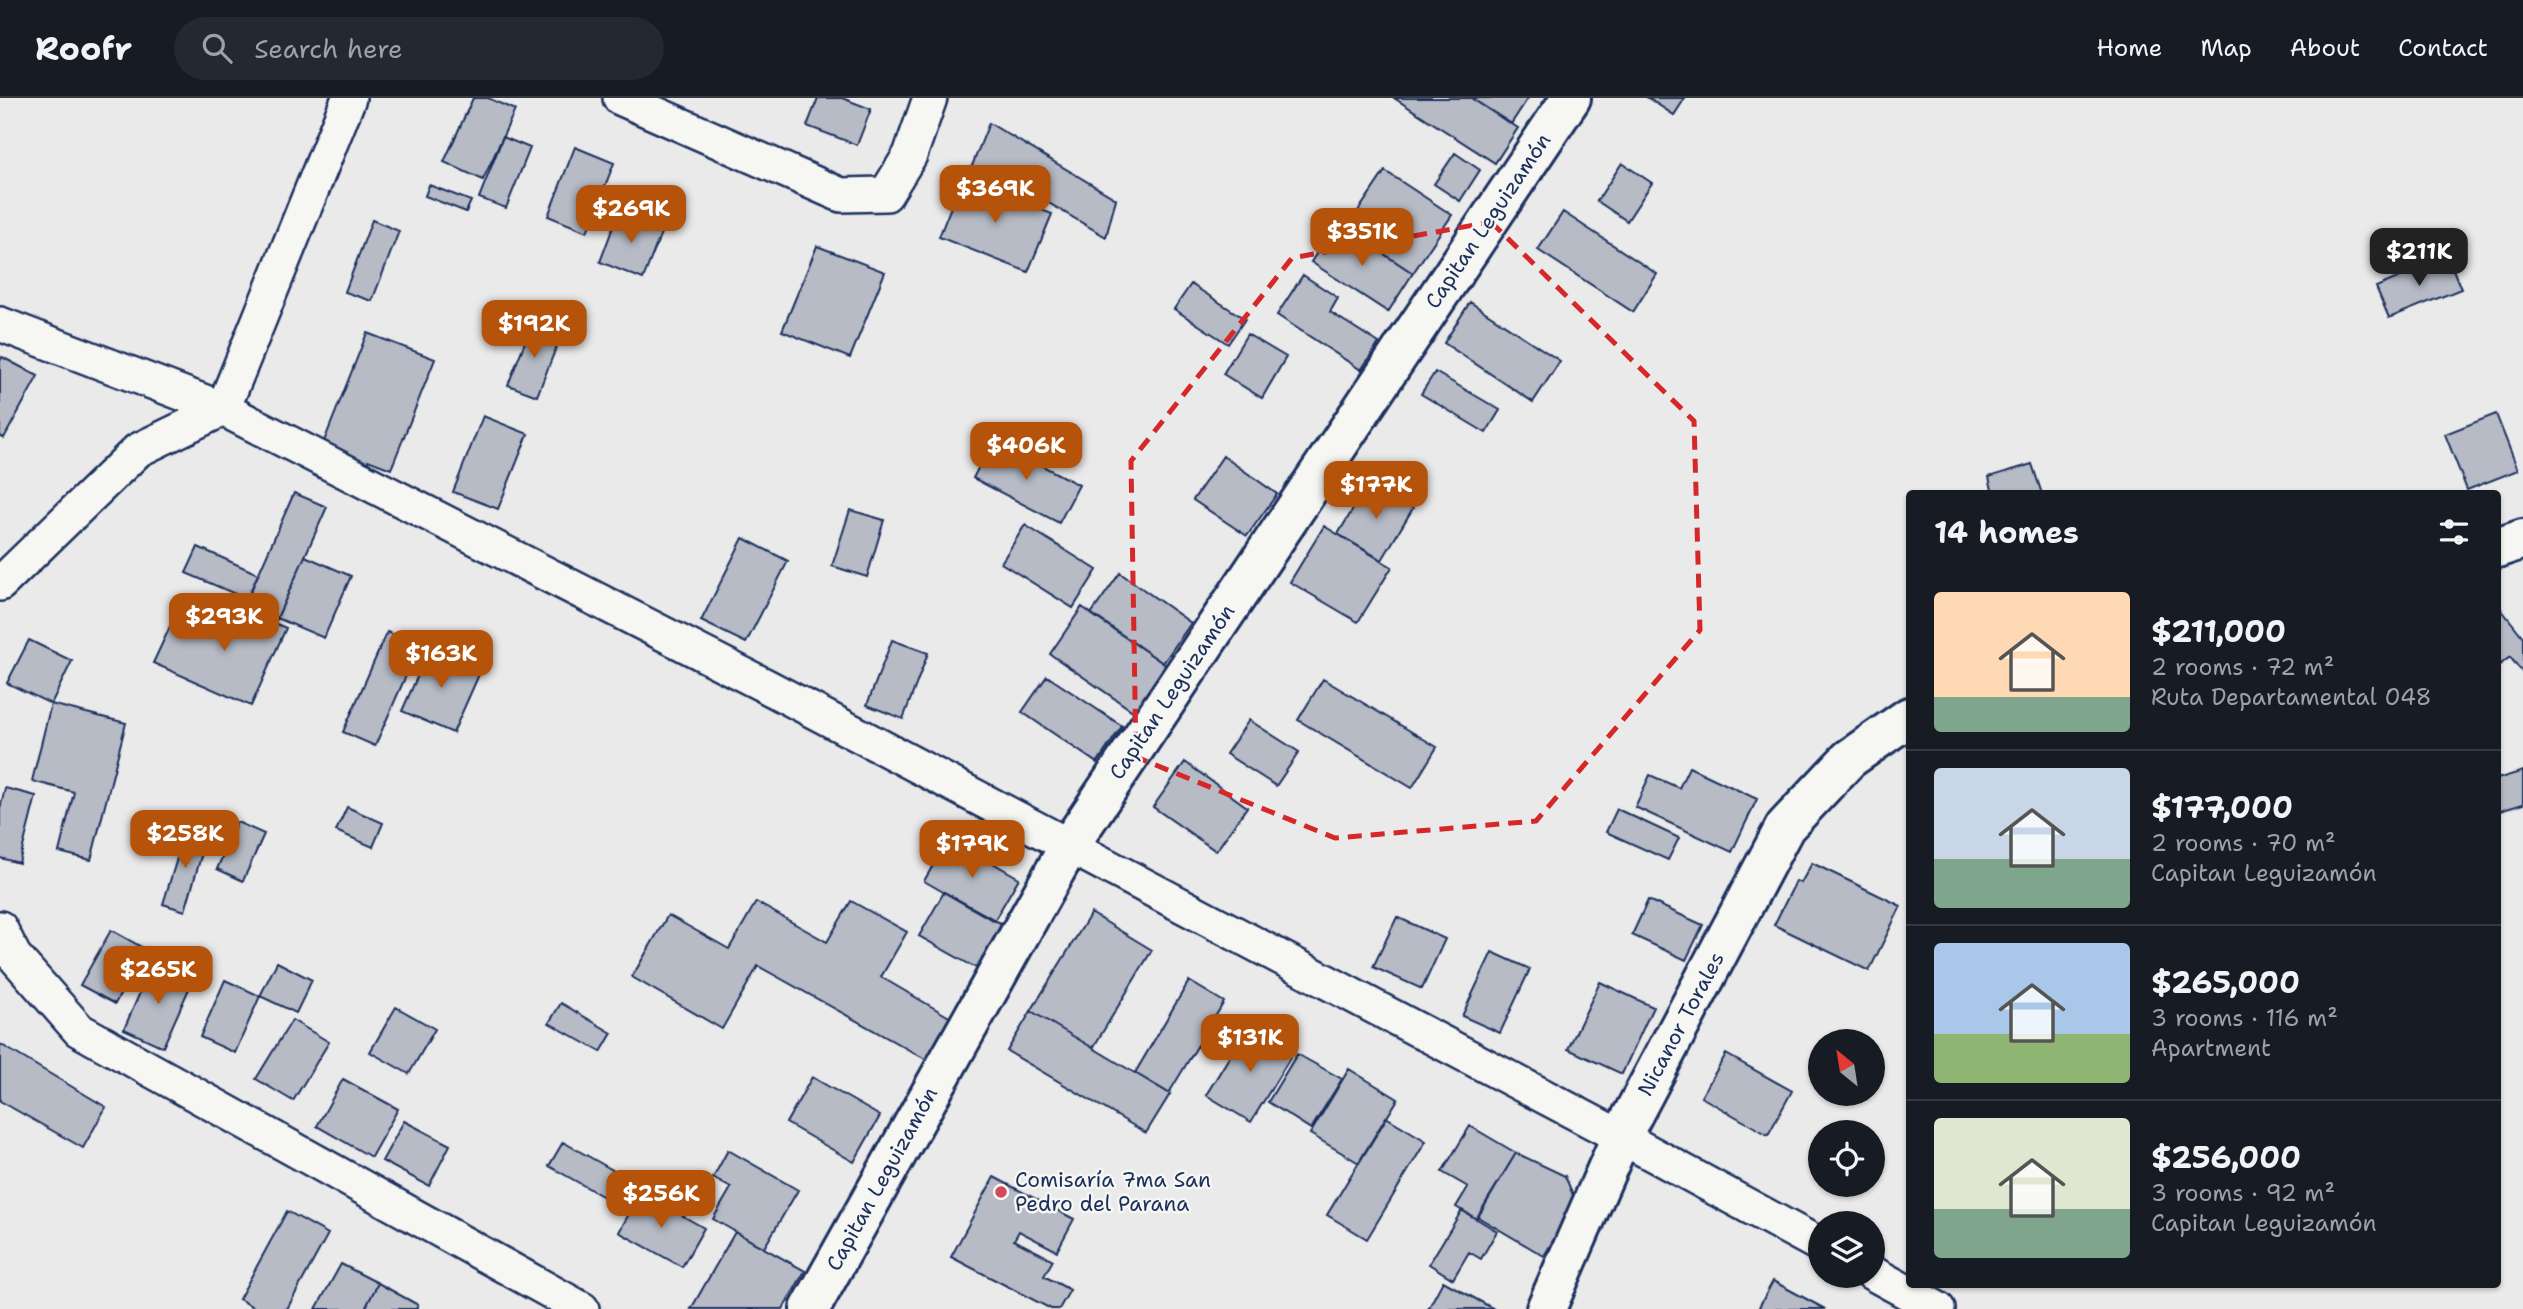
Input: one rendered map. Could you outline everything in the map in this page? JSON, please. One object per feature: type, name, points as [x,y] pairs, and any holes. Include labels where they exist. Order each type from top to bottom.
[{"type":"street","points":[[0,584],[138,450],[223,409],[349,98]]},
{"type":"street","points":[[620,98],[841,195],[886,194],[910,155],[930,98]]},
{"type":"street","name":"Capitan Leguizamón","points":[[810,1309],[1069,846],[1571,98]]},
{"type":"street","points":[[0,324],[223,409],[766,686],[1808,1239]]},
{"type":"street","points":[[2501,547],[2523,540]]},
{"type":"street","name":"Nicanor Torales","points":[[1546,1309],[1621,1138],[1785,827],[1849,759],[1906,719]]},
{"type":"street","points":[[0,928],[14,956],[79,1030],[582,1309]]},
{"type":"street","points":[[1885,1280],[1938,1309]]},
{"type":"highlighted area","points":[[1491,222],[1694,421],[1700,630],[1536,821],[1335,838],[1136,757],[1131,461],[1292,258]]},
{"type":"building","points":[[473,98],[488,98],[515,110],[483,180],[444,162]]},
{"type":"building","points":[[818,98],[842,98],[871,109],[857,145],[807,126]]},
{"type":"building","points":[[1394,98],[1471,98],[1518,128],[1495,163]]},
{"type":"building","points":[[1471,98],[1528,98],[1511,124]]},
{"type":"building","points":[[1648,98],[1685,98],[1674,115]]},
{"type":"building","points":[[989,123],[1116,199],[1106,237],[1045,201],[970,171]]},
{"type":"building","points":[[503,137],[530,148],[506,208],[479,198]]},
{"type":"building","points":[[575,147],[614,163],[587,232],[548,216]]},
{"type":"building","points":[[1455,153],[1480,170],[1460,201],[1434,184]]},
{"type":"building","points":[[1622,163],[1652,183],[1627,221],[1597,201]]},
{"type":"building","points":[[1385,171],[1452,215],[1413,273],[1346,229]]},
{"type":"building","points":[[962,179],[1052,214],[1028,272],[939,237]]},
{"type":"building","points":[[429,185],[471,201],[466,212],[425,196]]},
{"type":"building","points":[[619,211],[663,228],[643,279],[600,262]]},
{"type":"building","points":[[1563,212],[1657,274],[1633,312],[1538,250]]},
{"type":"building","points":[[372,220],[399,231],[372,301],[345,292]]},
{"type":"building","points":[[1336,223],[1413,273],[1388,312],[1311,262]]},
{"type":"building","points":[[817,246],[885,272],[850,358],[782,331]]},
{"type":"building","points":[[2448,257],[2461,289],[2389,318],[2376,287]]},
{"type":"building","points":[[1303,275],[1338,298],[1330,312],[1379,343],[1361,370],[1277,315]]},
{"type":"building","points":[[1191,284],[1245,319],[1228,344],[1174,309]]},
{"type":"building","points":[[1470,302],[1560,361],[1533,402],[1444,343]]},
{"type":"building","points":[[532,324],[561,335],[537,396],[508,385]]},
{"type":"building","points":[[367,333],[435,359],[391,469],[368,460],[363,472],[319,454]]},
{"type":"building","points":[[1247,334],[1286,357],[1262,398],[1223,374]]},
{"type":"building","points":[[2,357],[38,376],[4,438],[0,436]]},
{"type":"building","points":[[1435,372],[1500,410],[1486,433],[1421,394]]},
{"type":"building","points":[[2496,414],[2518,470],[2467,490],[2445,434]]},
{"type":"building","points":[[483,416],[528,434],[498,509],[453,492]]},
{"type":"building","points":[[993,440],[1079,485],[1059,523],[973,478]]},
{"type":"building","points":[[1223,456],[1277,494],[1247,536],[1193,500]]},
{"type":"building","points":[[2032,464],[2041,490],[1992,490],[1989,477]]},
{"type":"building","points":[[1369,483],[1413,508],[1382,560],[1338,534]]},
{"type":"building","points":[[294,493],[327,507],[275,623],[243,609]]},
{"type":"building","points":[[850,510],[884,520],[867,577],[832,566]]},
{"type":"building","points":[[1025,525],[1097,570],[1073,608],[1001,563]]},
{"type":"building","points":[[1324,526],[1392,567],[1358,622],[1290,582]]},
{"type":"building","points":[[743,538],[788,561],[746,643],[701,621]]},
{"type":"building","points":[[198,547],[258,574],[247,599],[186,573]]},
{"type":"building","points":[[305,556],[351,576],[324,638],[277,618]]},
{"type":"building","points":[[1120,573],[1191,623],[1163,663],[1091,614]]},
{"type":"building","points":[[231,604],[286,628],[251,706],[153,663],[174,618],[216,636]]},
{"type":"building","points":[[1082,607],[1173,670],[1140,716],[1050,654]]},
{"type":"building","points":[[2501,609],[2523,637],[2523,673],[2510,657],[2501,664]]},
{"type":"building","points":[[387,632],[419,646],[375,746],[343,732]]},
{"type":"building","points":[[29,640],[72,661],[51,704],[7,683]]},
{"type":"building","points":[[892,640],[928,653],[903,719],[867,705]]},
{"type":"building","points":[[430,648],[481,670],[453,733],[402,711]]},
{"type":"building","points":[[1047,676],[1122,726],[1097,763],[1022,712]]},
{"type":"building","points":[[1323,679],[1437,747],[1412,788],[1298,720]]},
{"type":"building","points":[[51,704],[126,723],[91,860],[59,852],[74,792],[32,781]]},
{"type":"building","points":[[1249,720],[1299,752],[1276,786],[1226,754]]},
{"type":"building","points":[[1185,762],[1247,807],[1216,851],[1153,807]]},
{"type":"building","points":[[1689,767],[1757,799],[1732,852],[1635,807],[1650,775],[1679,788]]},
{"type":"building","points":[[2523,771],[2523,804],[2501,811],[2501,778]]},
{"type":"building","points":[[5,788],[36,796],[19,863],[0,858],[0,809]]},
{"type":"building","points":[[347,807],[383,823],[373,847],[336,831]]},
{"type":"building","points":[[1617,809],[1679,838],[1668,860],[1606,832]]},
{"type":"building","points":[[237,822],[264,834],[243,881],[217,869]]},
{"type":"building","points":[[186,829],[207,836],[185,911],[163,904]]},
{"type":"building","points":[[949,838],[1019,878],[994,921],[924,881]]},
{"type":"building","points":[[1812,863],[1901,906],[1869,971],[1774,925],[1796,881],[1801,883]]},
{"type":"building","points":[[944,892],[1002,924],[976,968],[919,936]]},
{"type":"building","points":[[1648,900],[1703,925],[1686,960],[1632,935]]},
{"type":"building","points":[[851,901],[907,932],[881,977],[951,1018],[927,1060],[758,966],[722,1029],[632,977],[668,915],[729,949],[756,902],[827,942]]},
{"type":"building","points":[[1091,913],[1152,950],[1093,1048],[1031,1011]]},
{"type":"building","points":[[1397,917],[1445,939],[1422,989],[1373,967]]},
{"type":"building","points":[[111,930],[145,949],[115,1004],[80,985]]},
{"type":"building","points":[[1492,952],[1530,969],[1500,1033],[1462,1016]]},
{"type":"building","points":[[277,962],[312,980],[296,1013],[260,996]]},
{"type":"building","points":[[152,965],[192,982],[163,1047],[124,1029]]},
{"type":"building","points":[[225,980],[260,996],[235,1053],[200,1037]]},
{"type":"building","points":[[1189,981],[1224,1002],[1169,1093],[1135,1073]]},
{"type":"building","points":[[1600,982],[1653,1007],[1622,1074],[1568,1049]]},
{"type":"building","points":[[561,1003],[612,1033],[601,1052],[549,1023]]},
{"type":"building","points":[[396,1007],[435,1029],[409,1074],[370,1052]]},
{"type":"building","points":[[1031,1011],[1170,1094],[1146,1133],[1007,1051]]},
{"type":"building","points":[[292,1020],[329,1042],[293,1101],[256,1079]]},
{"type":"building","points":[[1249,1025],[1293,1053],[1251,1122],[1206,1095]]},
{"type":"building","points":[[0,1044],[106,1107],[83,1148],[0,1101]]},
{"type":"building","points":[[1297,1054],[1342,1079],[1311,1129],[1268,1102]]},
{"type":"building","points":[[1726,1054],[1792,1091],[1768,1135],[1701,1097]]},
{"type":"building","points":[[1349,1069],[1398,1099],[1359,1163],[1310,1134]]},
{"type":"building","points":[[812,1077],[880,1116],[854,1162],[786,1123]]},
{"type":"building","points":[[343,1079],[398,1109],[371,1157],[317,1126]]},
{"type":"building","points":[[1386,1117],[1426,1141],[1367,1239],[1327,1215]]},
{"type":"building","points":[[404,1121],[450,1145],[429,1186],[382,1161]]},
{"type":"building","points":[[1470,1126],[1516,1153],[1476,1219],[1456,1207],[1468,1187],[1442,1172]]},
{"type":"building","points":[[563,1142],[634,1182],[620,1206],[549,1166]]},
{"type":"building","points":[[728,1150],[798,1190],[764,1248],[713,1219],[731,1188],[713,1178]]},
{"type":"building","points":[[1516,1153],[1565,1176],[1576,1202],[1544,1256],[1478,1217]]},
{"type":"building","points":[[994,1177],[1074,1219],[1057,1251],[1019,1231],[1014,1240],[1053,1260],[1044,1276],[1070,1290],[1059,1309],[1051,1309],[951,1257]]},
{"type":"building","points":[[641,1192],[704,1228],[682,1267],[619,1232]]},
{"type":"building","points":[[1462,1210],[1497,1231],[1481,1259],[1469,1252],[1453,1279],[1429,1264]]},
{"type":"building","points":[[287,1211],[328,1234],[287,1309],[257,1309],[239,1299]]},
{"type":"building","points":[[735,1232],[805,1271],[783,1309],[691,1309]]},
{"type":"building","points":[[341,1264],[378,1283],[365,1309],[316,1309]]},
{"type":"building","points":[[1443,1281],[1494,1309],[1428,1309]]},
{"type":"building","points":[[1773,1281],[1825,1309],[1762,1309],[1759,1307]]},
{"type":"building","points":[[378,1283],[418,1305],[416,1309],[365,1309]]},
{"type":"place","name":"Comisaría 7ma San Pedro del Parana","points":[[1001,1192]]}]
